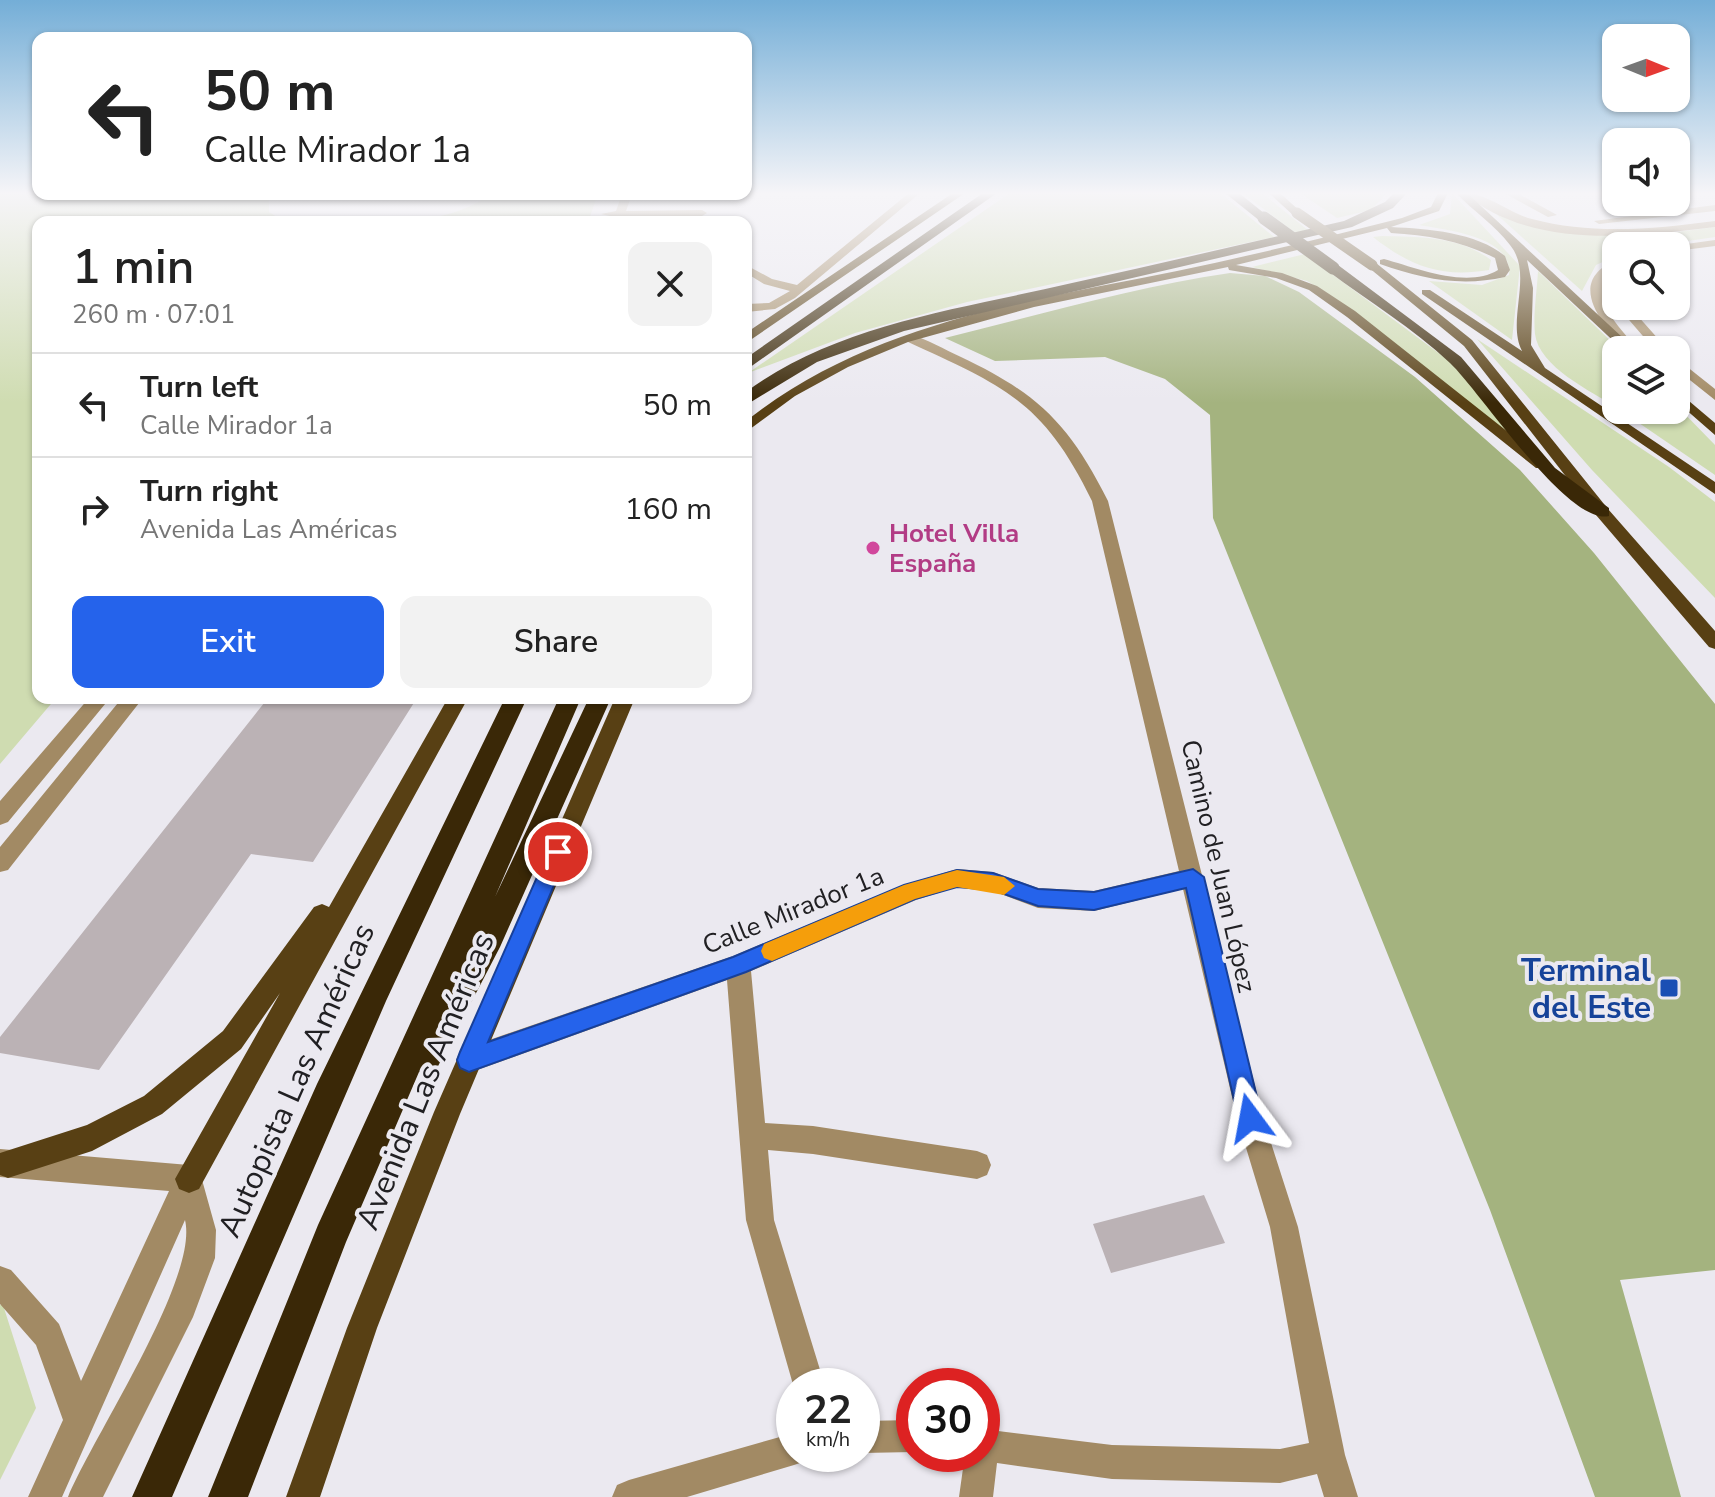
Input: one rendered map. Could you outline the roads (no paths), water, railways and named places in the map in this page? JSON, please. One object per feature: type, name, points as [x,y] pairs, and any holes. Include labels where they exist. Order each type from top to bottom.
[{"type":"highway","points":[[752,361],[891,263]]},
{"type":"highway","points":[[752,396],[812,358],[844,346],[945,316],[1178,263]]},
{"type":"highway","points":[[1326,263],[1456,360],[1549,472],[1602,512]]},
{"type":"highway","points":[[447,837],[455,798],[496,704]]},
{"type":"highway","name":"Autopista Las Américas","points":[[152,1497],[240,1289],[447,837],[513,704]]},
{"type":"highway","points":[[228,1497],[330,1237],[567,704]]},
{"type":"highway","points":[[330,1237],[490,938],[597,704]]},
{"type":"main road","points":[[752,335],[857,263]]},
{"type":"main road","points":[[752,423],[807,380],[910,338],[1017,309],[1230,263]]},
{"type":"main road","points":[[1378,263],[1450,280],[1477,280],[1501,275],[1504,263]]},
{"type":"main road","points":[[1378,263],[1715,490]]},
{"type":"main road","points":[[1378,263],[1468,343],[1602,512],[1715,643]]},
{"type":"main road","points":[[1525,263],[1529,287],[1524,343],[1542,367],[1587,403]]},
{"type":"main road","points":[[1538,263],[1616,336]]},
{"type":"main road","points":[[1217,266],[1278,275],[1313,288],[1351,314],[1549,472]]},
{"type":"main road","points":[[1690,407],[1715,431]]},
{"type":"main road","points":[[1630,544],[1715,623]]},
{"type":"main road","points":[[1688,613],[1715,651]]},
{"type":"main road","points":[[189,1179],[455,704]]},
{"type":"main road","name":"Avenida Las Américas","points":[[303,1497],[362,1328],[469,1060],[622,704]]},
{"type":"main road","points":[[4,1164],[92,1137],[153,1105],[232,1040],[376,840]]},
{"type":"street","points":[[771,306],[830,263]]},
{"type":"street","points":[[752,272],[768,282],[798,289]]},
{"type":"street","points":[[1602,274],[1595,284],[1595,299],[1602,313]]},
{"type":"street","points":[[752,308],[771,306],[787,310]]},
{"type":"street","points":[[1607,320],[1620,336]]},
{"type":"street","points":[[1635,320],[1650,336]]},
{"type":"street","name":"Camino de Juan López","points":[[910,338],[966,362],[1015,388],[1049,417],[1072,443],[1100,501],[1250,1118],[1284,1227],[1328,1455],[1341,1497]]},
{"type":"street","points":[[1690,374],[1715,396]]},
{"type":"street","points":[[0,816],[95,704]]},
{"type":"street","points":[[0,863],[128,704]]},
{"type":"street","name":"Calle Mirador 1a","points":[[469,1060],[738,965],[911,892],[957,878],[993,882],[1038,898],[1094,901],[1193,877]]},
{"type":"street","points":[[738,965],[760,1220],[804,1368]]},
{"type":"street","points":[[751,1135],[813,1140],[977,1165]]},
{"type":"street","points":[[4,1164],[189,1179]]},
{"type":"street","points":[[45,1497],[189,1179]]},
{"type":"street","points":[[85,1497],[182,1306],[200,1258],[202,1230],[189,1179]]},
{"type":"street","points":[[0,1281],[48,1335],[80,1421]]},
{"type":"street","points":[[1000,1448],[1112,1462],[1280,1466],[1328,1455]]},
{"type":"street","points":[[629,1497],[776,1454]]},
{"type":"street","points":[[976,1497],[979,1472]]},
{"type":"place","name":"Hotel Villa España","points":[[873,548]]},
{"type":"place","name":"Terminal del Este","points":[[1669,988]]}]
